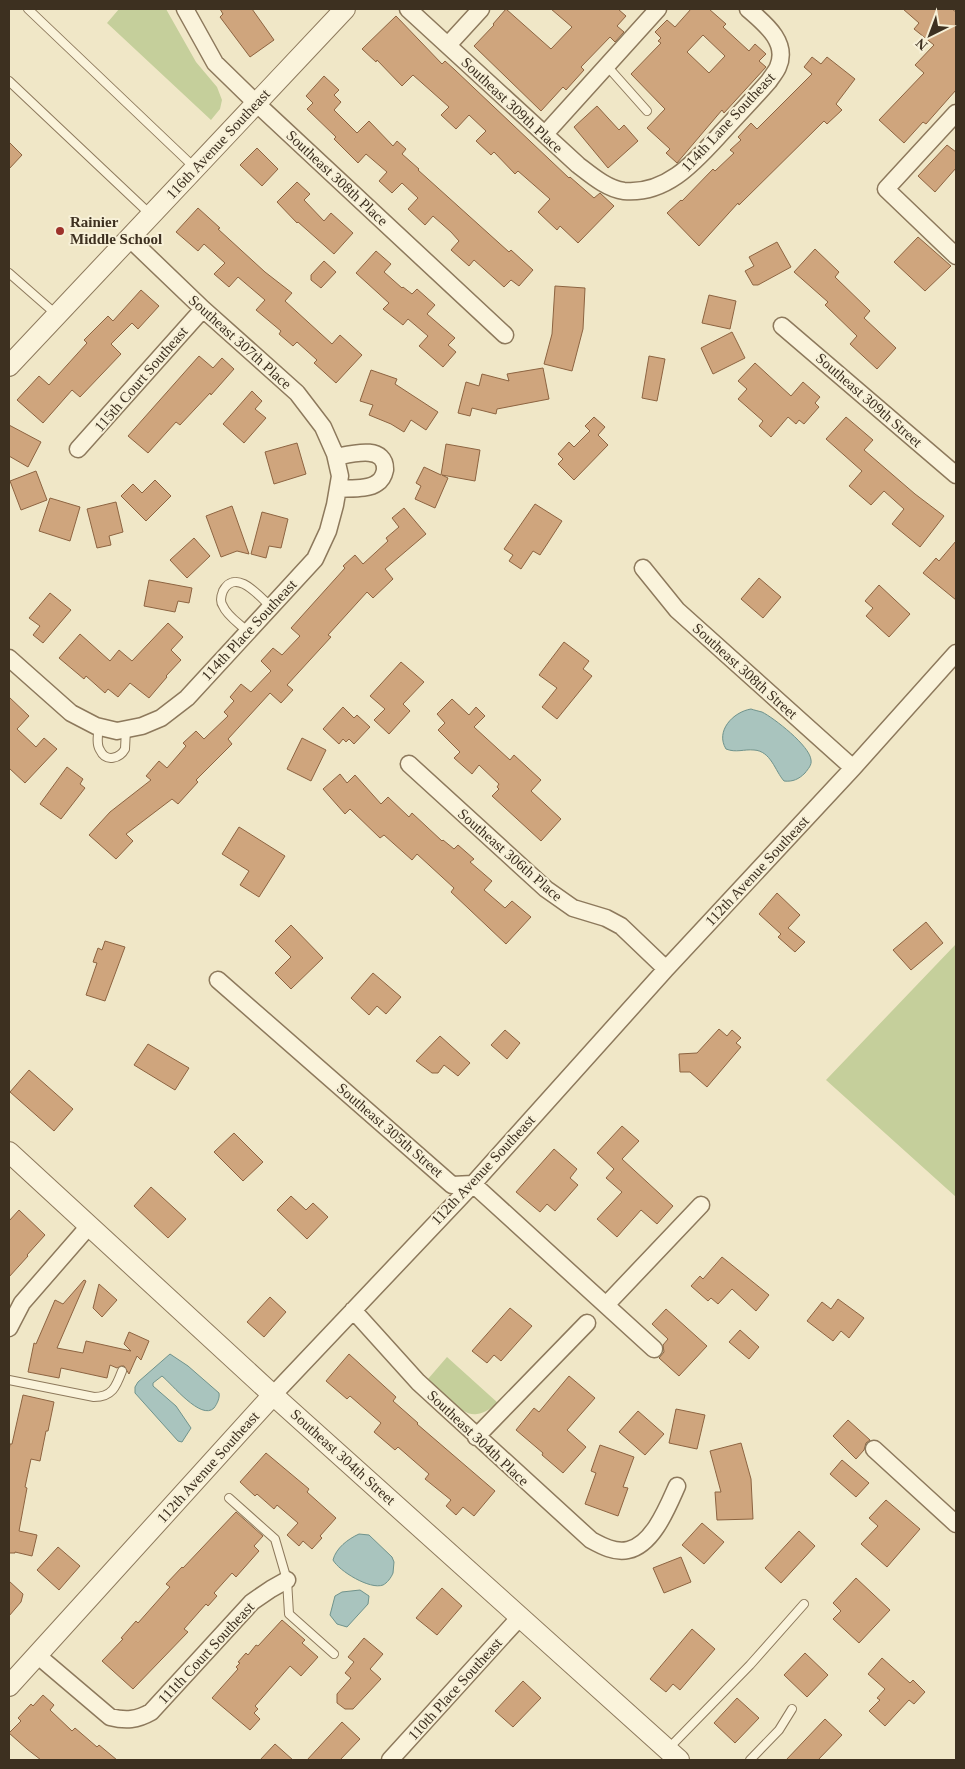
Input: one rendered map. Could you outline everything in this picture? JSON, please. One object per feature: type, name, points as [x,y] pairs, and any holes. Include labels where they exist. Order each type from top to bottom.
[{"type":"street","name":"Southeast 308th Place","points":[[185,9],[216,63],[256,103],[505,335]]},
{"type":"street","name":"116th Avenue Southeast","points":[[9,366],[345,9]]},
{"type":"street","name":"Southeast 309th Place","points":[[408,9],[578,165],[599,182],[623,191]]},
{"type":"street","points":[[448,45],[481,9]]},
{"type":"street","points":[[545,134],[658,9]]},
{"type":"street","name":"114th Lane Southeast","points":[[623,191],[646,189],[665,183],[692,165],[770,81],[779,66],[780,51],[778,41],[769,28],[748,9]]},
{"type":"street","points":[[956,113],[886,189],[956,256]]},
{"type":"street","name":"Southeast 307th Place","points":[[129,238],[203,309],[297,393],[324,427],[336,457],[339,482]]},
{"type":"street","name":"115th Court Southeast","points":[[78,450],[203,309]]},
{"type":"street","name":"Southeast 309th Street","points":[[782,326],[956,475]]},
{"type":"street","points":[[336,457],[371,452],[378,455],[385,466],[385,473],[377,484],[371,486],[339,482]]},
{"type":"street","name":"114th Place Southeast","points":[[121,730],[142,726],[161,718],[187,698],[315,559],[328,531],[339,482]]},
{"type":"street","name":"Southeast 308th Street","points":[[643,568],[677,610],[854,768]]},
{"type":"street","name":"112th Avenue Southeast","points":[[9,1686],[273,1395],[473,1184],[666,969],[854,768],[956,653]]},
{"type":"street","points":[[9,658],[71,713],[99,726],[121,730]]},
{"type":"street","name":"Southeast 306th Place","points":[[409,764],[546,889],[573,908],[606,918],[621,926],[666,969]]},
{"type":"street","name":"Southeast 305th Street","points":[[218,980],[452,1184],[473,1184]]},
{"type":"street","name":"Southeast 304th Street","points":[[9,1152],[273,1395],[674,1755]]},
{"type":"street","points":[[473,1184],[654,1349]]},
{"type":"street","points":[[606,1305],[701,1205]]},
{"type":"street","points":[[9,1328],[22,1304],[89,1226]]},
{"type":"street","name":"Southeast 304th Place","points":[[353,1310],[418,1382],[476,1438],[591,1540],[615,1550],[628,1550],[640,1545],[667,1511],[676,1486]]},
{"type":"street","points":[[476,1438],[587,1323]]},
{"type":"street","points":[[874,1449],[956,1524]]},
{"type":"street","name":"111th Court Southeast","points":[[37,1655],[110,1717],[125,1721],[141,1718],[151,1712],[252,1602],[287,1580]]},
{"type":"street","name":"110th Place Southeast","points":[[390,1760],[520,1617]]},
{"type":"lane","points":[[28,9],[195,168]]},
{"type":"lane","points":[[606,66],[647,111]]},
{"type":"lane","points":[[9,81],[151,215]]},
{"type":"lane","points":[[9,273],[57,315]]},
{"type":"lane","points":[[248,632],[223,606],[221,600],[226,588],[237,582],[244,583],[271,607]]},
{"type":"lane","points":[[99,726],[99,750],[107,757],[112,758],[118,757],[126,749],[121,730]]},
{"type":"lane","points":[[9,1380],[102,1397],[116,1387],[122,1371]]},
{"type":"lane","points":[[230,1498],[275,1539],[287,1580],[289,1614],[334,1654]]},
{"type":"lane","points":[[674,1755],[804,1604]]},
{"type":"lane","points":[[750,1760],[778,1730],[792,1709]]},
{"type":"green space","points":[[119,9],[166,9],[196,62],[217,87],[222,100],[220,109],[211,120],[107,23]]},
{"type":"green space","points":[[956,944],[956,1197],[826,1080]]},
{"type":"green space","points":[[447,1357],[498,1403],[486,1411],[471,1414],[451,1402],[428,1379]]},
{"type":"water","points":[[751,709],[762,712],[775,720],[805,747],[811,764],[800,777],[784,781],[769,758],[760,751],[733,751],[726,749],[723,742],[724,729],[732,718]]},
{"type":"water","points":[[170,1354],[188,1366],[219,1393],[216,1405],[208,1411],[194,1406],[162,1376],[153,1383],[153,1386],[176,1406],[191,1428],[182,1442],[178,1441],[135,1393],[135,1387],[138,1382]]},
{"type":"water","points":[[359,1534],[369,1535],[392,1557],[394,1562],[393,1573],[383,1585],[371,1585],[355,1578],[333,1560],[343,1544]]},
{"type":"water","points":[[360,1590],[369,1596],[368,1604],[347,1627],[337,1624],[330,1615],[335,1596],[342,1592]]},
{"type":"building","points":[[220,9],[252,9],[274,40],[250,57],[220,17],[223,14]]},
{"type":"building","points":[[506,9],[551,49],[572,27],[551,9],[618,9],[626,16],[617,26],[624,32],[615,42],[610,37],[581,67],[584,70],[566,90],[563,87],[541,111],[474,46]]},
{"type":"building","points":[[691,9],[709,9],[726,24],[723,27],[749,51],[755,44],[766,54],[759,61],[766,67],[724,113],[722,110],[677,163],[666,153],[670,149],[647,128],[665,109],[631,74],[661,43],[658,41],[661,38],[655,32],[667,20],[675,27]],"holes":[[[703,35],[725,56],[709,73],[687,52]]]},
{"type":"building","points":[[903,9],[952,9],[956,12],[956,90],[926,124],[923,122],[904,143],[879,120],[924,73],[915,65],[934,45],[914,29],[919,23]]},
{"type":"building","points":[[396,16],[442,64],[445,61],[569,178],[594,198],[600,193],[614,206],[578,243],[560,226],[557,230],[538,212],[550,199],[518,171],[515,174],[494,152],[491,155],[476,141],[486,131],[469,115],[456,129],[441,115],[449,107],[413,75],[402,86],[377,60],[376,62],[362,49]]},
{"type":"building","points":[[812,57],[821,64],[827,57],[855,79],[836,104],[842,110],[827,124],[824,121],[739,205],[738,203],[699,246],[667,213],[682,201],[713,169],[715,171],[734,153],[730,150],[741,140],[738,137],[751,123],[757,129],[812,74],[804,67]]},
{"type":"building","points":[[324,76],[339,90],[334,95],[341,102],[334,110],[357,133],[369,121],[393,146],[397,141],[406,149],[402,154],[418,170],[509,252],[511,250],[533,270],[519,286],[511,280],[504,287],[474,260],[469,266],[451,250],[459,241],[451,232],[433,216],[425,225],[408,209],[418,198],[402,183],[392,193],[379,181],[387,172],[366,154],[358,163],[334,139],[336,137],[307,109],[313,103],[306,96]]},
{"type":"building","points":[[597,106],[619,130],[624,125],[638,141],[608,168],[574,127]]},
{"type":"building","points":[[9,142],[22,155],[9,169]]},
{"type":"building","points":[[947,145],[956,152],[956,168],[935,192],[918,176]]},
{"type":"building","points":[[257,148],[278,169],[262,186],[240,165]]},
{"type":"building","points":[[297,182],[310,194],[304,200],[324,221],[331,213],[353,233],[334,254],[297,223],[277,202]]},
{"type":"building","points":[[198,208],[265,272],[292,293],[285,301],[332,344],[340,335],[362,355],[336,383],[314,363],[317,360],[297,342],[293,346],[279,334],[281,331],[256,310],[265,300],[238,277],[229,287],[214,274],[225,263],[204,244],[198,251],[176,232]]},
{"type":"building","points":[[918,237],[951,266],[925,291],[894,262]]},
{"type":"building","points":[[777,242],[791,267],[758,285],[753,285],[745,271],[754,266],[749,257]]},
{"type":"building","points":[[815,249],[839,272],[835,277],[870,311],[864,318],[896,348],[877,369],[850,344],[857,336],[825,305],[828,302],[794,272]]},
{"type":"building","points":[[376,251],[391,264],[384,272],[412,294],[417,289],[435,305],[427,314],[455,338],[448,345],[456,352],[443,367],[419,346],[428,336],[408,319],[403,325],[383,309],[389,303],[356,273]]},
{"type":"building","points":[[324,261],[336,272],[321,288],[311,280],[311,275]]},
{"type":"building","points":[[555,286],[585,288],[583,329],[572,371],[544,364],[552,334]]},
{"type":"building","points":[[141,290],[159,306],[138,329],[132,323],[111,344],[121,354],[80,397],[72,390],[43,423],[17,400],[39,376],[49,385],[87,343],[84,340],[108,316],[113,321]]},
{"type":"building","points":[[709,295],[736,301],[730,329],[702,323]]},
{"type":"building","points":[[732,332],[745,358],[713,374],[701,348]]},
{"type":"building","points":[[199,356],[213,368],[222,358],[234,369],[180,425],[176,422],[148,453],[128,436]]},
{"type":"building","points":[[649,356],[665,359],[657,401],[642,398]]},
{"type":"building","points":[[755,363],[791,396],[803,382],[820,397],[815,403],[819,407],[804,424],[799,420],[796,424],[788,417],[771,437],[759,426],[763,421],[738,399],[747,389],[738,381]]},
{"type":"building","points":[[543,368],[549,399],[497,409],[496,414],[472,408],[470,416],[458,413],[466,382],[479,386],[482,374],[509,381],[507,374]]},
{"type":"building","points":[[371,370],[397,379],[395,384],[438,412],[426,430],[411,420],[404,432],[391,424],[369,415],[373,405],[360,401]]},
{"type":"building","points":[[252,391],[262,401],[255,409],[266,418],[244,443],[223,424]]},
{"type":"building","points":[[594,417],[605,427],[598,435],[608,445],[574,480],[558,464],[563,459],[558,454],[569,442],[574,447],[590,431],[585,426]]},
{"type":"building","points":[[846,417],[873,440],[864,450],[944,516],[920,547],[892,524],[904,509],[884,491],[871,505],[849,486],[862,471],[826,439]]},
{"type":"building","points":[[9,425],[41,442],[28,467],[9,456]]},
{"type":"building","points":[[297,443],[306,474],[274,484],[265,452]]},
{"type":"building","points":[[446,444],[480,450],[475,481],[442,475],[448,478],[435,508],[415,499],[421,486],[416,483],[424,467],[441,475]]},
{"type":"building","points":[[36,471],[47,500],[21,510],[10,481]]},
{"type":"building","points":[[155,480],[171,496],[146,521],[121,496],[133,484],[142,493]]},
{"type":"building","points":[[50,498],[80,507],[70,541],[39,531]]},
{"type":"building","points":[[116,502],[123,532],[109,536],[111,545],[97,548],[87,509]]},
{"type":"building","points":[[535,504],[562,521],[540,555],[533,551],[521,569],[509,561],[513,555],[504,549]]},
{"type":"building","points":[[232,506],[249,554],[237,551],[221,557],[206,516]]},
{"type":"building","points":[[404,508],[426,534],[385,569],[393,579],[373,598],[367,592],[328,635],[331,637],[287,685],[293,690],[281,703],[270,693],[228,739],[232,744],[196,780],[198,782],[178,804],[172,799],[126,834],[133,841],[116,859],[89,835],[110,812],[151,780],[146,776],[159,761],[167,768],[186,746],[183,743],[196,731],[204,739],[228,716],[224,712],[234,701],[230,697],[241,684],[251,692],[271,671],[261,661],[273,648],[282,655],[300,636],[291,628],[345,568],[343,566],[355,555],[363,564],[388,541],[386,538],[399,527],[392,518]]},
{"type":"building","points":[[262,512],[288,519],[281,548],[269,546],[266,558],[251,554]]},
{"type":"building","points":[[194,538],[210,556],[187,578],[170,560]]},
{"type":"building","points":[[956,541],[956,600],[923,573],[936,558],[939,561]]},
{"type":"building","points":[[759,578],[781,597],[763,618],[741,599]]},
{"type":"building","points":[[149,580],[192,588],[189,603],[178,601],[175,612],[144,606]]},
{"type":"building","points":[[879,585],[910,614],[889,637],[866,616],[873,608],[865,601]]},
{"type":"building","points":[[50,593],[71,610],[43,643],[33,635],[40,626],[29,618]]},
{"type":"building","points":[[168,623],[183,637],[171,650],[181,660],[149,698],[130,683],[118,697],[108,689],[105,693],[86,676],[84,679],[59,658],[80,634],[110,661],[119,650],[132,661]]},
{"type":"building","points":[[564,642],[589,661],[583,669],[592,676],[557,719],[542,707],[557,688],[539,675]]},
{"type":"building","points":[[401,662],[424,682],[403,704],[410,711],[389,734],[374,720],[385,709],[370,696]]},
{"type":"building","points":[[9,697],[29,716],[17,729],[36,747],[44,738],[57,749],[25,783],[9,768]]},
{"type":"building","points":[[452,699],[469,715],[476,707],[485,716],[474,727],[510,760],[514,755],[541,780],[531,791],[561,819],[541,841],[492,796],[499,789],[497,787],[499,784],[479,765],[472,774],[454,758],[460,752],[438,730],[445,723],[437,714]]},
{"type":"building","points":[[343,707],[354,718],[357,715],[370,727],[354,744],[349,739],[346,742],[343,739],[339,744],[323,729]]},
{"type":"building","points":[[302,738],[326,750],[311,781],[287,769]]},
{"type":"building","points":[[67,767],[83,779],[80,784],[85,788],[61,819],[40,804]]},
{"type":"building","points":[[340,774],[347,783],[355,775],[381,804],[388,797],[409,817],[412,813],[442,841],[454,849],[458,845],[474,859],[470,862],[492,881],[484,890],[505,908],[512,901],[531,917],[506,944],[451,892],[454,888],[417,854],[412,860],[384,835],[380,838],[350,809],[345,814],[323,789]]},
{"type":"building","points":[[239,827],[285,856],[259,897],[240,885],[249,871],[222,854]]},
{"type":"building","points":[[777,893],[800,915],[788,928],[805,942],[795,952],[778,937],[781,934],[759,914]]},
{"type":"building","points":[[926,922],[943,943],[911,970],[893,950]]},
{"type":"building","points":[[291,925],[323,958],[291,989],[275,973],[291,957],[275,941]]},
{"type":"building","points":[[105,941],[125,947],[105,1001],[86,995],[97,963],[93,962],[98,948],[102,950]]},
{"type":"building","points":[[373,973],[401,997],[386,1014],[377,1006],[369,1015],[351,998]]},
{"type":"building","points":[[719,1029],[727,1036],[732,1030],[741,1038],[736,1043],[741,1047],[707,1087],[690,1072],[680,1072],[679,1054],[697,1053]]},
{"type":"building","points":[[505,1030],[520,1043],[507,1059],[491,1045]]},
{"type":"building","points":[[440,1036],[470,1063],[458,1076],[444,1065],[438,1073],[432,1073],[416,1061]]},
{"type":"building","points":[[148,1044],[189,1068],[175,1090],[134,1065]]},
{"type":"building","points":[[29,1070],[73,1109],[54,1131],[10,1092]]},
{"type":"building","points":[[622,1126],[639,1141],[622,1159],[673,1206],[657,1224],[641,1210],[617,1237],[597,1219],[622,1192],[606,1178],[614,1169],[597,1153]]},
{"type":"building","points":[[234,1133],[263,1162],[243,1181],[214,1152]]},
{"type":"building","points":[[554,1149],[577,1169],[570,1178],[578,1185],[555,1211],[547,1204],[540,1212],[516,1192]]},
{"type":"building","points":[[151,1187],[186,1219],[168,1238],[134,1206]]},
{"type":"building","points":[[291,1196],[306,1210],[313,1203],[328,1217],[307,1239],[277,1210]]},
{"type":"building","points":[[19,1210],[45,1235],[9,1277],[9,1221]]},
{"type":"building","points":[[722,1257],[769,1295],[756,1311],[732,1289],[718,1304],[711,1298],[708,1301],[691,1286],[700,1276],[703,1279]]},
{"type":"building","points":[[84,1280],[86,1281],[57,1348],[83,1353],[86,1341],[131,1351],[124,1344],[129,1332],[149,1341],[141,1360],[137,1356],[129,1374],[124,1366],[117,1368],[110,1365],[107,1378],[61,1368],[59,1378],[28,1372],[34,1343],[36,1344],[55,1300],[63,1304]]},
{"type":"building","points":[[99,1284],[117,1300],[102,1317],[93,1308]]},
{"type":"building","points":[[270,1297],[286,1312],[264,1337],[247,1322]]},
{"type":"building","points":[[838,1299],[864,1318],[849,1338],[841,1331],[833,1341],[807,1321],[822,1302],[831,1309]]},
{"type":"building","points":[[510,1308],[532,1326],[501,1361],[494,1355],[487,1363],[472,1351]]},
{"type":"building","points":[[666,1309],[707,1346],[679,1376],[659,1358],[664,1352],[663,1345],[668,1339],[652,1324]]},
{"type":"building","points":[[740,1330],[759,1347],[749,1359],[729,1342]]},
{"type":"building","points":[[349,1354],[396,1397],[393,1401],[417,1424],[495,1491],[474,1516],[463,1507],[456,1515],[446,1506],[451,1500],[425,1479],[429,1474],[398,1447],[395,1450],[374,1432],[381,1423],[350,1396],[347,1399],[326,1381]]},
{"type":"building","points":[[569,1376],[595,1398],[567,1430],[586,1447],[563,1473],[516,1430],[534,1408],[539,1412]]},
{"type":"building","points":[[23,1395],[54,1402],[40,1461],[31,1459],[25,1487],[27,1488],[19,1531],[37,1535],[32,1556],[15,1552],[9,1553],[9,1452]]},
{"type":"building","points":[[676,1409],[705,1415],[697,1449],[669,1443]]},
{"type":"building","points":[[638,1411],[664,1434],[645,1455],[619,1432]]},
{"type":"building","points":[[848,1420],[870,1440],[856,1459],[833,1436]]},
{"type":"building","points":[[741,1443],[751,1479],[753,1519],[717,1520],[715,1492],[721,1492],[710,1451]]},
{"type":"building","points":[[600,1445],[634,1457],[623,1487],[628,1488],[618,1516],[585,1504],[596,1473],[591,1471]]},
{"type":"building","points":[[266,1453],[309,1489],[307,1492],[336,1518],[320,1536],[322,1538],[312,1549],[303,1541],[299,1546],[287,1535],[298,1523],[277,1505],[274,1509],[257,1494],[255,1496],[240,1482]]},
{"type":"building","points":[[842,1460],[869,1483],[856,1497],[830,1474]]},
{"type":"building","points":[[886,1500],[920,1529],[887,1567],[861,1544],[878,1526],[869,1518]]},
{"type":"building","points":[[236,1512],[263,1536],[254,1546],[259,1551],[236,1577],[232,1573],[214,1593],[217,1596],[208,1606],[206,1604],[184,1629],[188,1632],[133,1689],[102,1661],[123,1639],[121,1638],[136,1621],[138,1623],[170,1587],[166,1584]]},
{"type":"building","points":[[702,1523],[724,1542],[704,1564],[682,1545]]},
{"type":"building","points":[[799,1531],[815,1546],[781,1583],[765,1568]]},
{"type":"building","points":[[58,1547],[80,1566],[59,1590],[37,1570]]},
{"type":"building","points":[[681,1557],[691,1582],[664,1593],[653,1568]]},
{"type":"building","points":[[856,1578],[890,1610],[859,1643],[833,1619],[841,1611],[833,1603]]},
{"type":"building","points":[[9,1581],[23,1594],[21,1602],[9,1616]]},
{"type":"building","points":[[442,1588],[462,1606],[437,1635],[416,1618]]},
{"type":"building","points":[[282,1620],[305,1640],[302,1643],[318,1657],[301,1676],[290,1666],[255,1706],[258,1709],[254,1713],[260,1719],[250,1730],[212,1698],[238,1669],[236,1667],[240,1663],[238,1662],[246,1653],[248,1655],[256,1645],[258,1646]]},
{"type":"building","points":[[692,1629],[715,1649],[680,1690],[673,1684],[666,1692],[650,1679]]},
{"type":"building","points":[[364,1638],[383,1654],[370,1669],[381,1679],[353,1709],[345,1709],[337,1703],[337,1694],[351,1678],[345,1673],[354,1662],[348,1657]]},
{"type":"building","points":[[805,1653],[828,1675],[807,1697],[784,1675]]},
{"type":"building","points":[[882,1658],[910,1683],[913,1680],[925,1692],[914,1704],[909,1700],[885,1726],[869,1711],[880,1700],[877,1698],[885,1689],[868,1674]]},
{"type":"building","points":[[523,1681],[541,1698],[513,1727],[495,1711]]},
{"type":"building","points":[[43,1695],[54,1705],[50,1710],[72,1731],[75,1728],[97,1747],[99,1745],[117,1760],[41,1760],[27,1749],[9,1733],[21,1721],[18,1718],[31,1704],[33,1706]]},
{"type":"building","points":[[737,1698],[759,1718],[735,1743],[714,1723]]},
{"type":"building","points":[[825,1719],[842,1735],[818,1760],[786,1760]]},
{"type":"building","points":[[342,1722],[360,1739],[340,1760],[307,1760]]},
{"type":"building","points":[[275,1744],[293,1760],[260,1760]]},
{"type":"place","name":"Rainier Middle School","points":[[60,231]]}]
